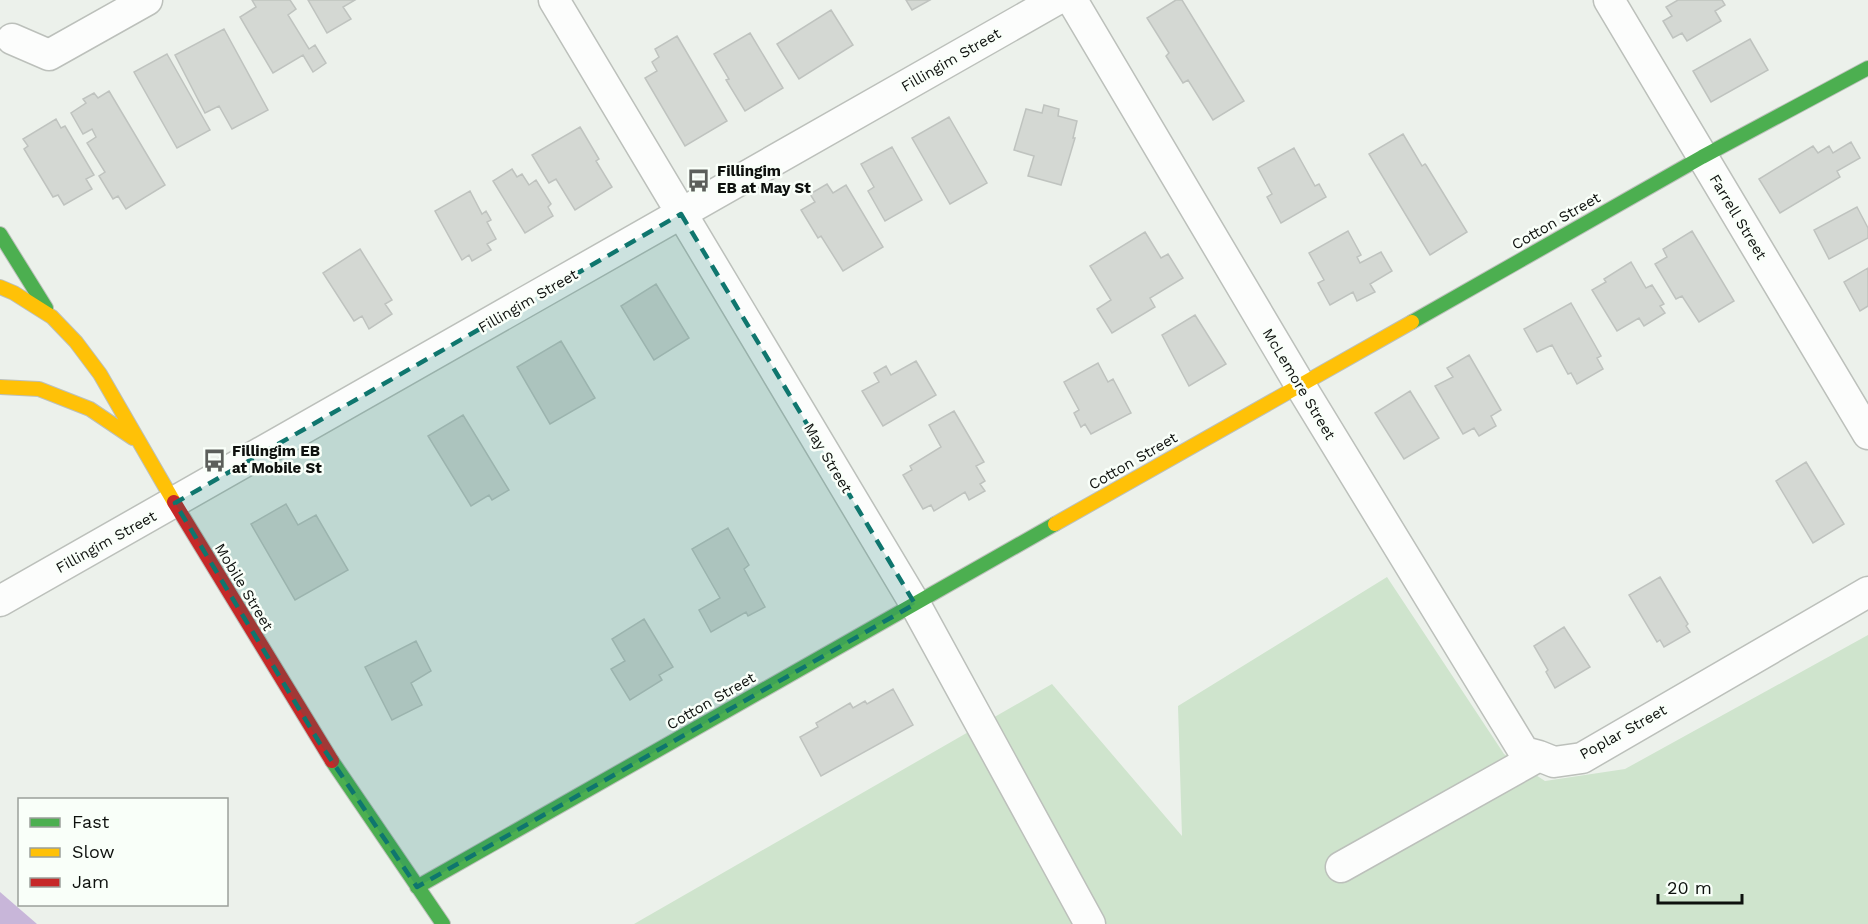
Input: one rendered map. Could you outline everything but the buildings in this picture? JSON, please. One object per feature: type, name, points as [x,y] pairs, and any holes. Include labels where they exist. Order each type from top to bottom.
[{"type":"street","points":[[12,39],[50,55],[147,0]]},
{"type":"street","name":"May Street","points":[[554,0],[915,603],[1090,924]]},
{"type":"street","name":"Fillingim Street","points":[[0,601],[1056,0]]},
{"type":"street","name":"McLemore Street","points":[[1072,0],[1300,385],[1524,752],[1539,756]]},
{"type":"street","name":"Farrell Street","points":[[1609,0],[1868,434]]},
{"type":"street","name":"Cotton Street","points":[[417,887],[1702,157],[1868,68]]},
{"type":"street","points":[[0,234],[52,317]]},
{"type":"street","name":"Mobile Street","points":[[0,287],[52,317],[76,342],[100,374],[319,742],[443,924]]},
{"type":"street","points":[[0,387],[39,389],[90,409],[141,443]]},
{"type":"street","name":"Poplar Street","points":[[1539,756],[1554,762],[1582,758],[1868,592]]},
{"type":"street","points":[[1341,867],[1539,756]]},
{"type":"highlighted area","points":[[681,214],[915,604],[417,887],[319,742],[175,503]]},
{"type":"green space","points":[[1387,577],[1504,754],[1545,781],[1625,769],[1868,635],[1868,924],[634,924],[1052,684],[1182,836],[1178,706]]},
{"type":"shaded area","points":[[0,892],[37,924],[0,924]]},
{"type":"traffic: fast","points":[[1412,322],[1702,157],[1868,68]]},
{"type":"traffic: fast","points":[[0,234],[46,308]]},
{"type":"traffic: fast","points":[[417,887],[1055,524]]},
{"type":"traffic: fast","points":[[332,761],[443,924]]},
{"type":"traffic: slow","points":[[0,287],[52,317],[76,342],[100,374],[174,502]]},
{"type":"traffic: slow","points":[[1055,524],[1412,322]]},
{"type":"traffic: slow","points":[[0,387],[39,389],[90,409],[133,438]]},
{"type":"traffic: jam","points":[[174,502],[332,761]]},
{"type":"place","name":"Fillingim EB at May St","points":[[699,180]]},
{"type":"place","name":"Fillingim EB at Mobile St","points":[[214,460]]}]
